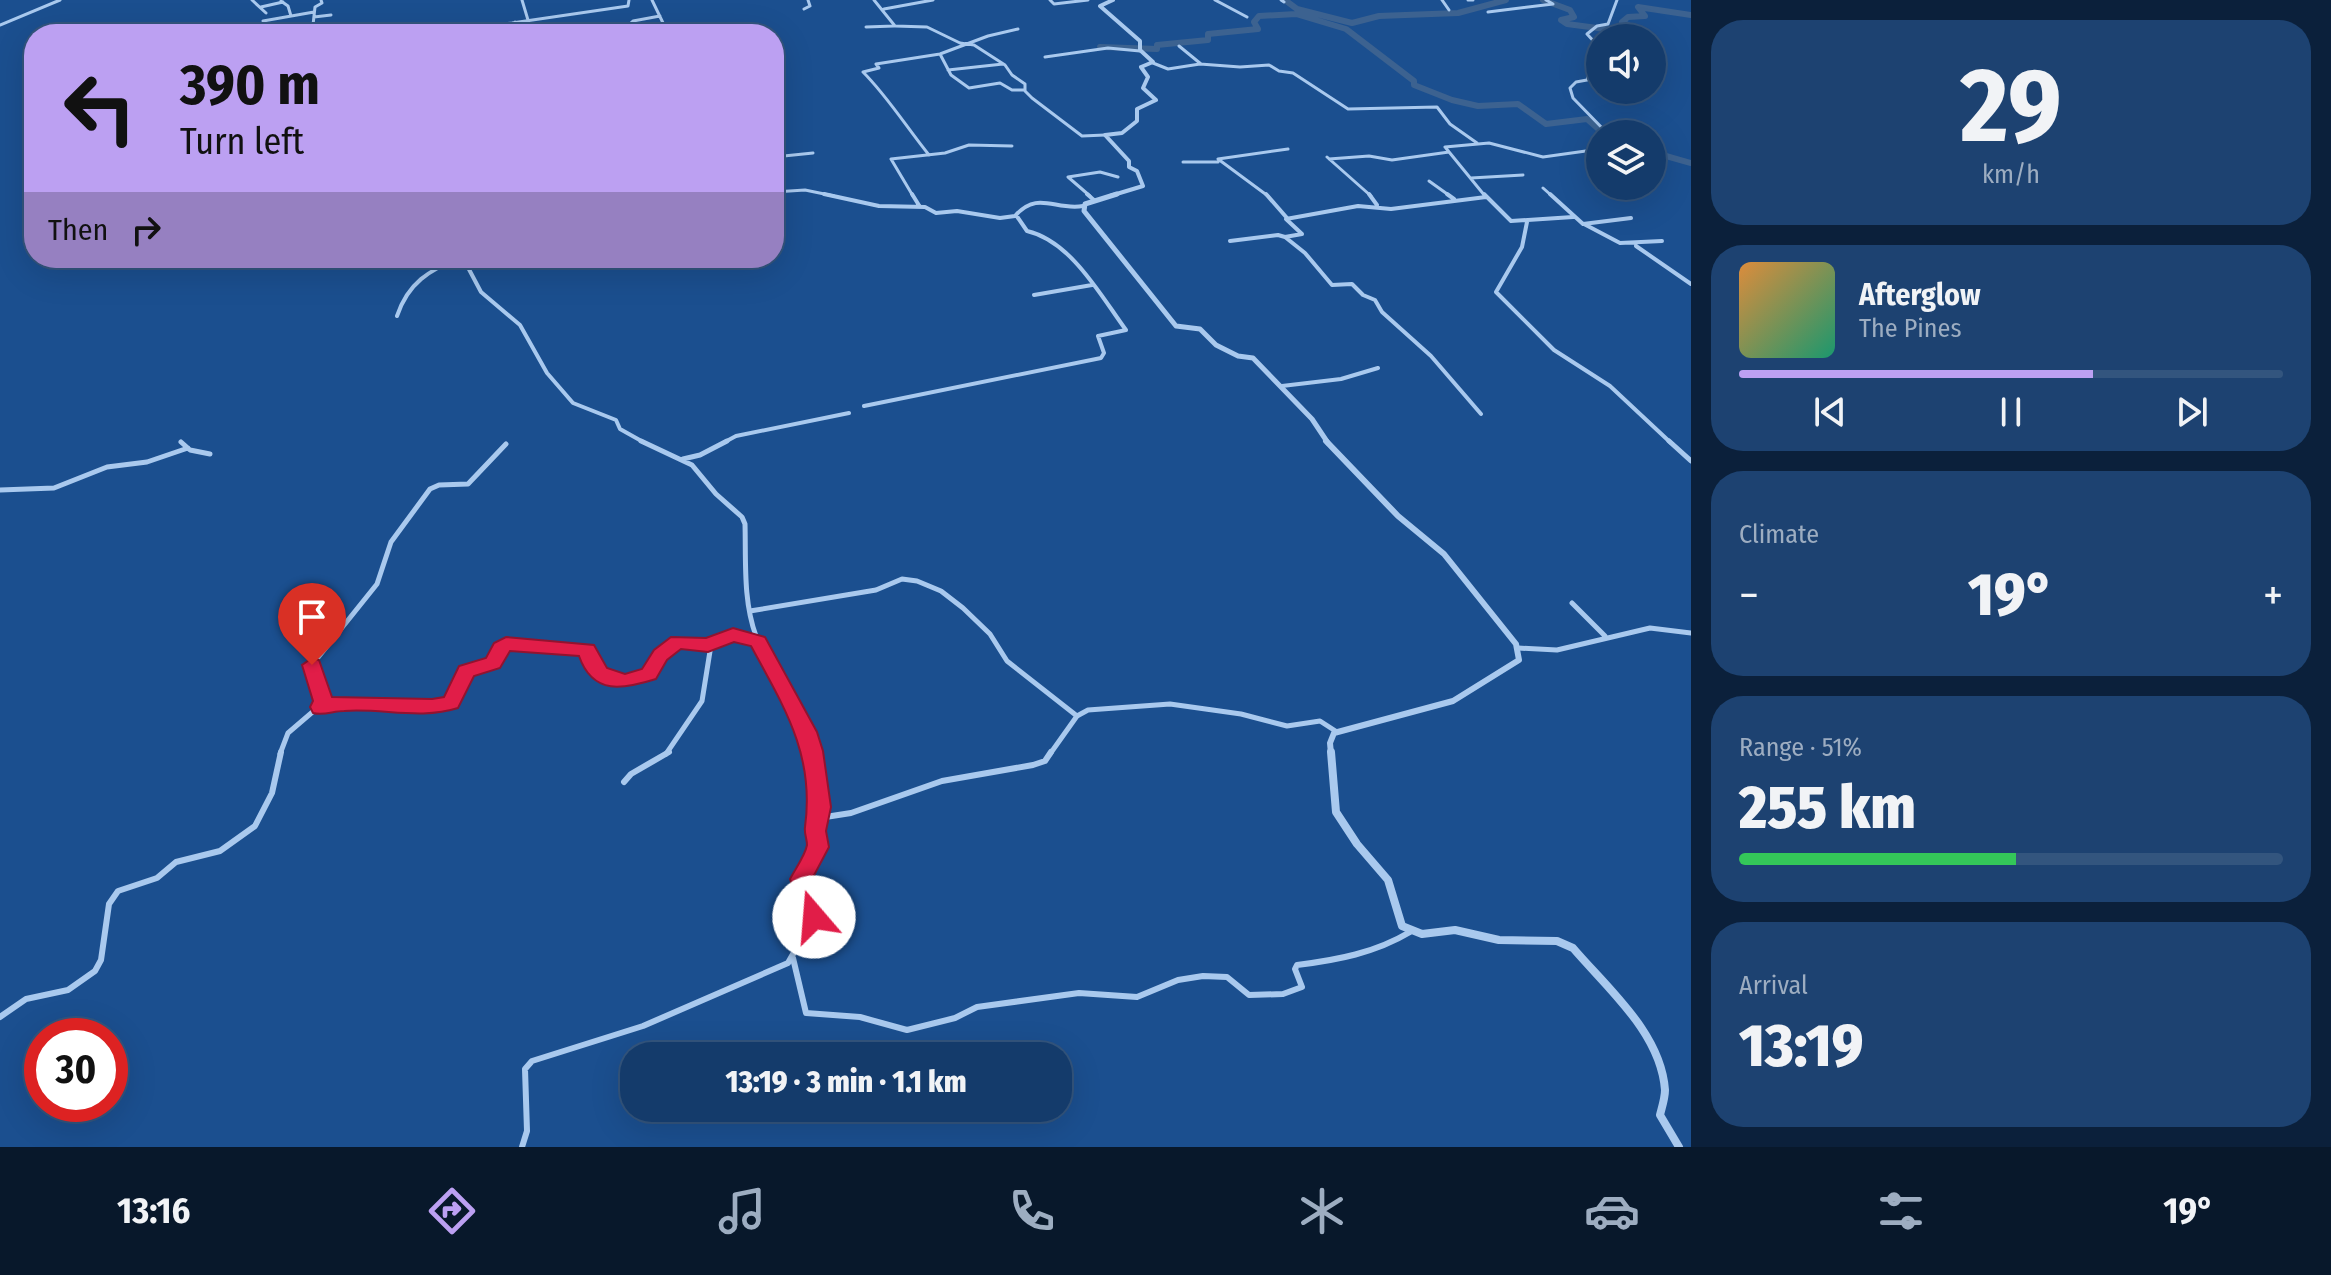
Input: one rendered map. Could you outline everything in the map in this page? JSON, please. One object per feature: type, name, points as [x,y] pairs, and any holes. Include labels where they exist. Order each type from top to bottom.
[{"type":"street","points":[[0,25],[60,0]]},
{"type":"street","points":[[252,0],[266,13]]},
{"type":"street","points":[[313,24],[316,6],[322,3],[321,0]]},
{"type":"street","points":[[522,0],[528,21]]},
{"type":"street","points":[[496,24],[628,6],[629,0]]},
{"type":"street","points":[[652,0],[664,24]]},
{"type":"street","points":[[804,9],[810,6],[808,1],[817,0]]},
{"type":"street","points":[[874,0],[895,26]]},
{"type":"street","points":[[883,9],[933,0]]},
{"type":"street","points":[[1050,0],[1054,4],[1089,0],[1099,5],[1139,40],[1140,50],[1153,63],[1168,69],[1201,64],[1269,65],[1279,71],[1290,72],[1348,109],[1437,107],[1450,124],[1477,143]]},
{"type":"street","points":[[1099,5],[1113,0]]},
{"type":"street","points":[[1215,0],[1222,7],[1235,8],[1247,17]]},
{"type":"street","points":[[1442,0],[1449,10]]},
{"type":"street","points":[[1488,12],[1552,4],[1546,0]]},
{"type":"street","points":[[1608,24],[1617,0]]},
{"type":"street","points":[[261,7],[281,1],[288,6],[291,16]]},
{"type":"street","points":[[263,21],[291,16],[331,15]]},
{"type":"street","points":[[630,24],[660,16]]},
{"type":"street","points":[[866,27],[927,27],[960,43],[969,43],[1003,64],[1025,84],[1025,90]]},
{"type":"street","points":[[929,155],[887,103],[879,88],[863,72],[879,68],[876,64],[940,54],[1018,29]]},
{"type":"street","points":[[1179,46],[1201,64]]},
{"type":"street","points":[[1045,57],[1108,48],[1140,50]]},
{"type":"street","points":[[940,54],[948,70],[969,88],[1000,83],[1010,90],[1025,90],[1082,136],[1125,132],[1137,121],[1137,109],[1156,100],[1143,88],[1148,77],[1141,67],[1153,63]]},
{"type":"street","points":[[948,70],[1003,64]]},
{"type":"street","points":[[1586,80],[1576,82],[1570,88],[1573,98],[1594,120]]},
{"type":"street","points":[[784,191],[805,190],[879,206],[920,207],[936,213],[983,213],[1000,218],[1016,215],[1026,205],[1038,202],[1054,203],[1062,209],[1083,206],[1143,186],[1137,172],[1129,167],[1129,161],[1105,135]]},
{"type":"street","points":[[1573,217],[1511,221],[1486,197],[1445,147],[1489,143],[1543,157],[1586,151]]},
{"type":"street","points":[[920,207],[890,160],[947,153],[969,145],[1012,146]]},
{"type":"street","points":[[1219,162],[1218,158],[1225,156],[1288,149]]},
{"type":"street","points":[[1377,205],[1328,158],[1374,156],[1392,160],[1450,152]]},
{"type":"street","points":[[784,156],[813,153]]},
{"type":"street","points":[[1183,162],[1219,162],[1267,195],[1302,234],[1285,237]]},
{"type":"street","points":[[1077,169],[1082,175]]},
{"type":"street","points":[[1095,201],[1068,177],[1100,172],[1118,177]]},
{"type":"street","points":[[1471,178],[1523,175]]},
{"type":"street","points":[[1429,181],[1455,200]]},
{"type":"street","points":[[1543,188],[1573,217],[1615,243],[1636,245],[1662,241]]},
{"type":"street","points":[[1287,218],[1377,205],[1391,209],[1486,197]]},
{"type":"street","points":[[1083,206],[1091,222],[1176,326],[1200,329],[1216,345],[1256,361],[1312,419],[1321,436],[1398,516],[1444,554],[1492,610],[1518,648],[1519,660],[1453,701],[1337,732],[1330,743],[1336,812],[1357,844],[1388,880],[1399,922],[1410,932],[1422,934],[1455,930],[1499,940],[1557,941],[1573,948],[1648,1039],[1663,1078],[1664,1099],[1660,1115],[1679,1147]]},
{"type":"street","points":[[864,406],[1101,358],[1104,353],[1098,336],[1127,329],[1093,284],[1044,235],[1027,231],[1016,215]]},
{"type":"street","points":[[1583,224],[1631,218]]},
{"type":"street","points":[[1527,222],[1522,247],[1496,292],[1554,350],[1610,386],[1691,461]]},
{"type":"street","points":[[1230,241],[1279,235],[1285,237],[1305,253],[1332,285],[1352,284],[1363,295],[1375,300],[1382,312],[1431,356],[1481,414]]},
{"type":"street","points":[[1636,245],[1691,284]]},
{"type":"street","points":[[397,316],[401,298],[409,285],[442,268]]},
{"type":"street","points":[[468,268],[483,295],[520,325],[547,373],[573,403],[597,410],[616,420],[620,429],[637,439],[692,465],[745,521],[744,564],[750,611],[758,641],[809,737],[820,807],[815,831],[817,852],[801,879],[814,917],[793,958],[788,963],[643,1026],[532,1061],[525,1069],[527,1131],[522,1147]]},
{"type":"street","points":[[1034,295],[1093,284]]},
{"type":"street","points":[[1282,386],[1341,379],[1378,368]]},
{"type":"street","points":[[683,459],[700,455],[736,436],[849,413]]},
{"type":"street","points":[[181,442],[188,448],[210,454]]},
{"type":"street","points":[[0,1017],[26,999],[68,990],[95,971],[101,960],[109,904],[118,891],[157,878],[176,862],[220,851],[255,826],[272,793],[278,760],[288,733],[324,701],[312,665],[377,584],[389,546],[430,489],[439,485],[468,484],[506,444]]},
{"type":"street","points":[[0,490],[54,488],[107,467],[147,462],[188,448]]},
{"type":"street","points":[[750,611],[876,590],[895,580],[912,580],[952,600],[976,619],[994,638],[997,652],[1077,716]]},
{"type":"street","points":[[1572,603],[1605,636]]},
{"type":"street","points":[[1518,648],[1557,650],[1605,636],[1650,628],[1691,633]]},
{"type":"street","points":[[320,707],[343,703],[415,707],[445,705],[453,701],[466,671],[494,663],[500,648],[506,644],[587,650],[591,663],[600,673],[610,680],[625,681],[649,674],[660,655],[678,642],[711,645],[733,635],[758,641]]},
{"type":"street","points":[[624,782],[631,774],[670,752],[699,708],[704,700],[705,663],[711,645]]},
{"type":"street","points":[[819,818],[853,815],[902,793],[943,781],[1045,761],[1077,716],[1088,710],[1170,704],[1241,714],[1287,726],[1320,721],[1337,732]]},
{"type":"street","points":[[793,958],[797,966],[800,999],[806,1013],[860,1017],[907,1030],[955,1018],[977,1007],[1079,993],[1137,997],[1178,980],[1203,976],[1227,977],[1254,996],[1283,994],[1302,987],[1295,969],[1297,965],[1340,960],[1390,944],[1410,932]]},
{"type":"waterway","points":[[1285,0],[1297,9],[1352,23],[1379,16],[1458,13],[1506,0]]},
{"type":"waterway","points":[[1543,0],[1570,10],[1574,17],[1561,20],[1567,24],[1635,33],[1641,32],[1622,22],[1628,17],[1645,16],[1638,7],[1691,15]]},
{"type":"waterway","points":[[1100,47],[1157,49],[1157,45],[1208,40],[1208,34],[1258,29],[1254,22],[1259,16],[1296,14],[1346,29],[1414,81],[1414,85],[1452,100],[1478,106],[1518,104],[1546,124],[1588,120]]},
{"type":"waterway","points":[[1666,156],[1691,163]]},
{"type":"route","points":[[312,665],[324,701],[320,707],[343,703],[432,707],[451,703],[466,671],[494,663],[500,648],[506,644],[587,650],[591,663],[600,673],[610,680],[625,681],[649,674],[660,655],[678,642],[708,645],[721,637],[733,635],[758,641],[807,732],[812,751],[820,807],[815,831],[818,847],[801,879],[814,917]]}]
